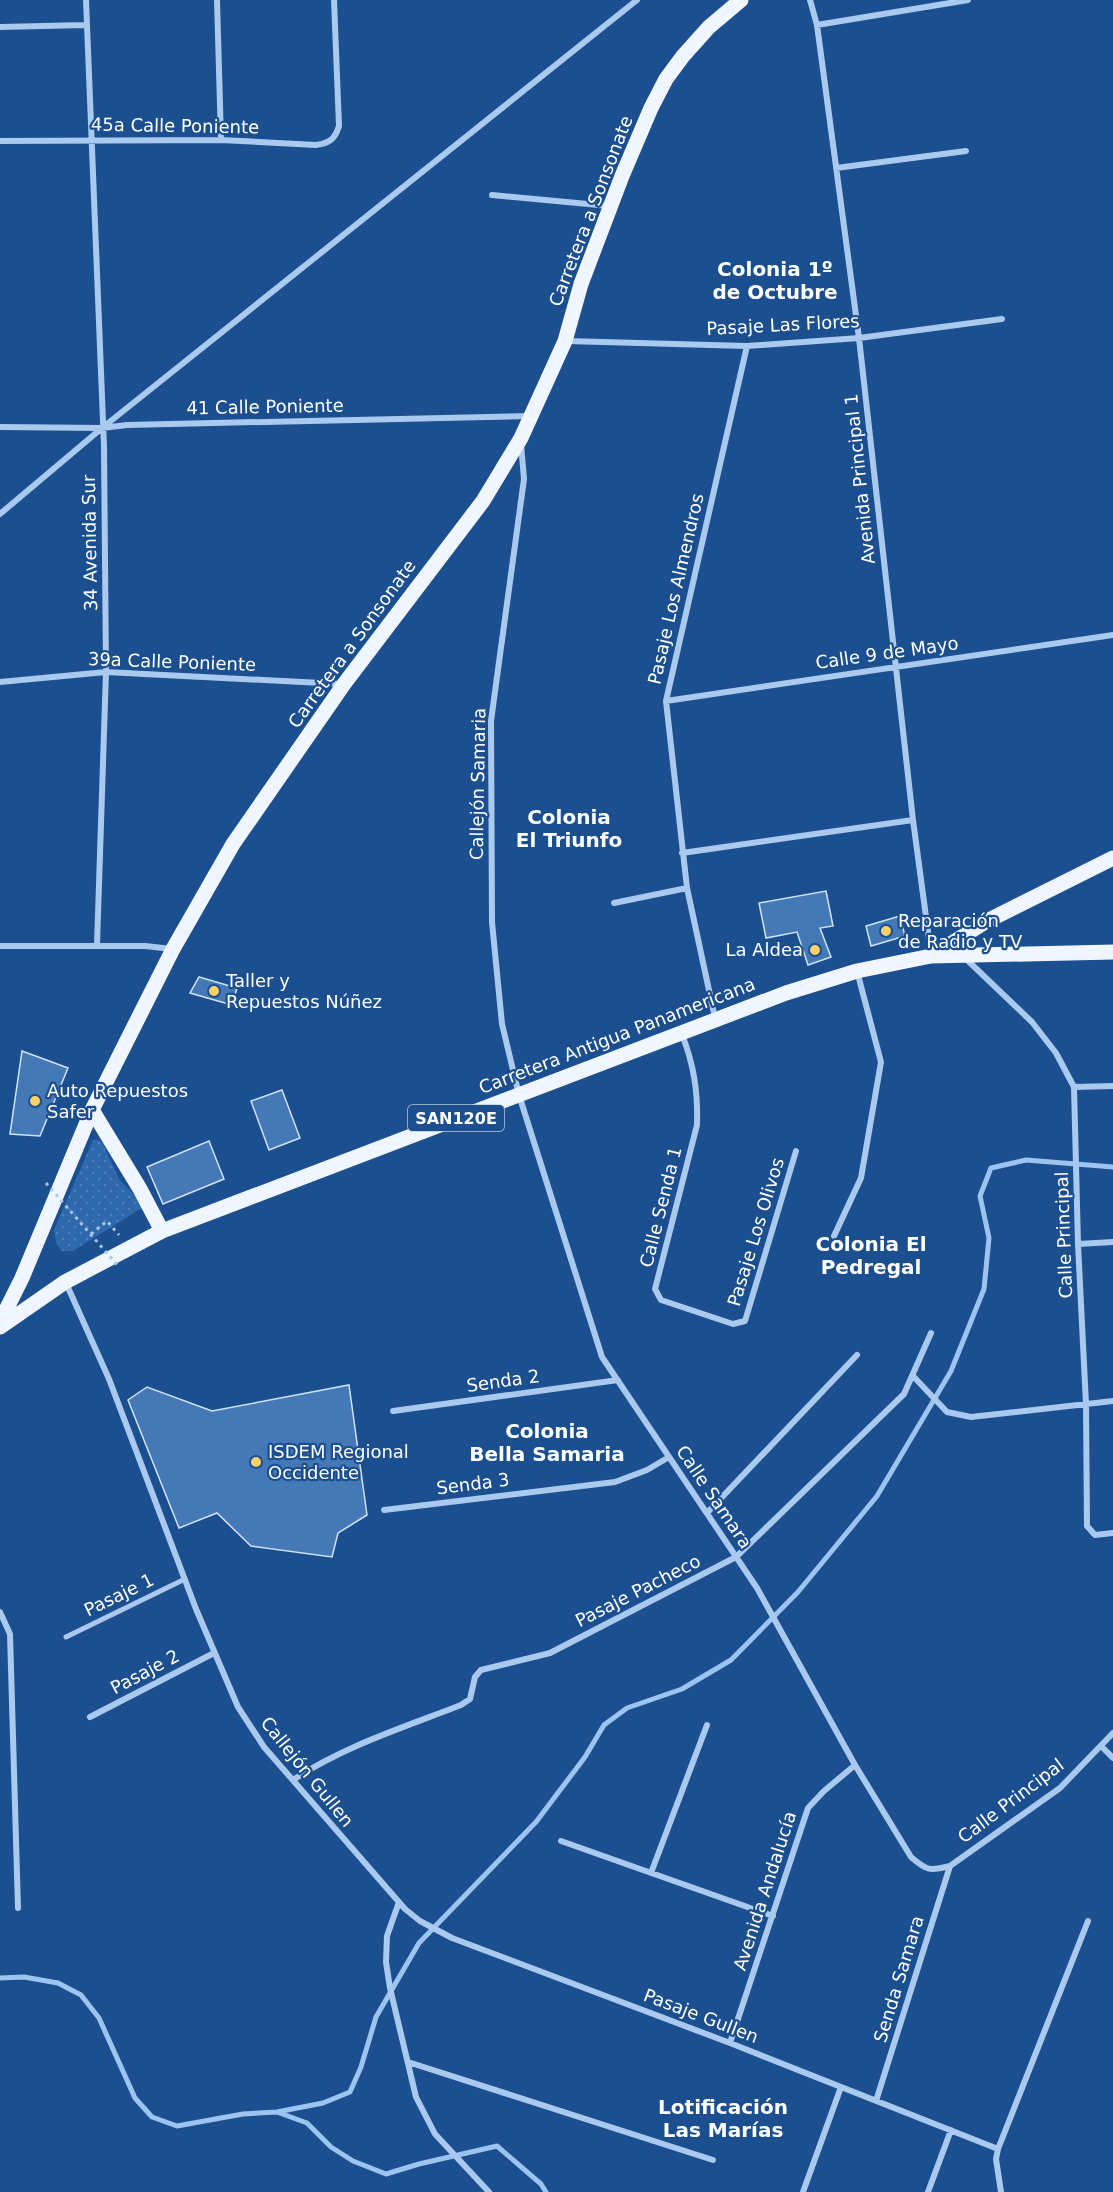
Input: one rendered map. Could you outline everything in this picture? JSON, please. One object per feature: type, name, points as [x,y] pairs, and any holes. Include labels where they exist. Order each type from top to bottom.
[{"type":"main road","name":"Carretera a Sonsonate","points":[[0,1324],[22,1278],[92,1110],[173,949],[233,844],[344,684],[483,501],[521,438],[565,341],[580,284],[651,108],[666,79],[709,27],[741,0]]},
{"type":"main road","name":"Carretera Antigua Panamericana","points":[[931,956],[987,921],[1113,858]]},
{"type":"main road","name":"Carretera Antigua Panamericana","points":[[0,1324],[66,1282],[162,1231],[786,993],[857,971],[931,956],[1113,952]]},
{"type":"main road","points":[[92,1110],[140,1189],[162,1231]]},
{"type":"street","name":"34 Avenida Sur","points":[[86,0],[104,446],[106,672],[97,945]]},
{"type":"street","points":[[217,0],[221,140]]},
{"type":"street","name":"45a Calle Poniente","points":[[0,141],[221,140],[327,144],[336,137],[339,126],[334,0]]},
{"type":"street","points":[[0,514],[102,428],[637,0]]},
{"type":"street","name":"Avenida Principal 1","points":[[810,0],[817,25],[859,338],[913,820],[931,956]]},
{"type":"street","points":[[817,25],[968,0]]},
{"type":"street","points":[[0,27],[86,25]]},
{"type":"street","points":[[836,168],[966,151]]},
{"type":"street","points":[[492,195],[610,206]]},
{"type":"street","name":"Pasaje Las Flores","points":[[565,341],[747,346],[859,338],[1002,319]]},
{"type":"street","name":"Pasaje Los Almendros","points":[[715,1019],[687,888],[666,701],[747,346]]},
{"type":"street","name":"41 Calle Poniente","points":[[0,428],[102,428],[127,425],[530,416]]},
{"type":"street","name":"Callejón Samaria","points":[[519,1095],[502,1024],[492,922],[491,721],[524,479],[521,438]]},
{"type":"street","name":"Calle 9 de Mayo","points":[[666,701],[1113,635]]},
{"type":"street","name":"39a Calle Poniente","points":[[0,682],[106,672],[344,684]]},
{"type":"street","points":[[682,853],[913,820]]},
{"type":"street","points":[[614,903],[687,888]]},
{"type":"street","points":[[0,946],[97,945],[173,949]]},
{"type":"street","name":"Calle Principal","points":[[962,955],[1032,1022],[1056,1053],[1074,1087],[1078,1244],[1086,1404],[1087,1526],[1095,1535],[1113,1533]]},
{"type":"street","points":[[834,1236],[861,1178],[881,1062],[857,971]]},
{"type":"street","name":"Calle Senda 1","points":[[681,1033],[692,1060],[698,1099],[697,1125],[656,1289],[661,1300],[733,1324],[745,1321]]},
{"type":"street","points":[[1074,1087],[1113,1086]]},
{"type":"street","name":"Calle Samara","points":[[519,1095],[602,1357],[757,1588],[855,1765],[911,1857],[922,1867],[932,1870],[950,1866]]},
{"type":"street","name":"Pasaje Los Olivos","points":[[745,1321],[796,1151]]},
{"type":"street","points":[[1078,1244],[1113,1242]]},
{"type":"street","name":"Callejón Gullen","points":[[66,1282],[109,1379],[214,1653],[238,1707],[250,1727],[293,1780],[399,1902]]},
{"type":"street","name":"Pasaje Pacheco","points":[[293,1780],[318,1764],[347,1750],[461,1705],[470,1699],[475,1677],[482,1670],[550,1653],[736,1557],[904,1394],[932,1333]]},
{"type":"street","points":[[707,1513],[857,1355]]},
{"type":"street","points":[[913,1376],[947,1412],[971,1417],[1113,1401]]},
{"type":"street","name":"Senda 2","points":[[393,1411],[618,1380]]},
{"type":"street","name":"Senda 3","points":[[384,1510],[615,1482],[646,1470],[669,1457]]},
{"type":"street","name":"Pasaje 1","points":[[66,1637],[185,1579]]},
{"type":"street","points":[[0,1612],[10,1634],[18,1908]]},
{"type":"street","name":"Pasaje 2","points":[[90,1717],[214,1653]]},
{"type":"street","points":[[651,1873],[707,1725]]},
{"type":"street","name":"Calle Principal","points":[[950,1866],[1060,1788],[1113,1733]]},
{"type":"street","points":[[1101,1746],[1113,1758]]},
{"type":"street","name":"Avenida Andalucía","points":[[730,2043],[808,1808],[855,1765]]},
{"type":"street","points":[[561,1841],[773,1916]]},
{"type":"street","name":"Senda Samara","points":[[876,2101],[950,1866]]},
{"type":"street","points":[[399,1902],[395,1919],[387,1936],[386,1962],[390,1988],[417,2097],[435,2134],[489,2192]]},
{"type":"street","name":"Pasaje Gullen","points":[[399,1902],[420,1921],[452,1938],[730,2043],[998,2149]]},
{"type":"street","points":[[1001,2192],[996,2159],[998,2149],[1089,1921]]},
{"type":"street","points":[[408,2062],[713,2160]]},
{"type":"street","points":[[803,2192],[841,2087]]},
{"type":"street","points":[[928,2192],[951,2130]]},
{"type":"path","points":[[46,1183],[119,1267]]},
{"type":"path","points":[[91,1234],[107,1221]]},
{"type":"shaded area","points":[[93,1140],[99,1140],[103,1144],[119,1179],[145,1206],[73,1251],[62,1251],[56,1243],[54,1230]]},
{"type":"building","points":[[826,891],[833,926],[820,928],[831,957],[808,965],[797,932],[766,938],[759,903]]},
{"type":"building","name":"Reparación de Radio y TV","points":[[900,916],[905,936],[871,946],[866,926]]},
{"type":"building","name":"Taller y Repuestos Núñez","points":[[199,977],[237,988],[232,1005],[190,993]]},
{"type":"building","name":"Auto Repuestos Safer","points":[[22,1051],[68,1068],[40,1136],[10,1134]]},
{"type":"building","points":[[282,1090],[300,1138],[269,1150],[251,1101]]},
{"type":"building","points":[[209,1141],[224,1179],[163,1204],[147,1167]]},
{"type":"building","name":"ISDEM Regional Occidente","points":[[349,1385],[367,1515],[338,1533],[332,1557],[251,1546],[217,1513],[179,1528],[128,1400],[147,1387],[212,1411]]},
{"type":"waterway","points":[[277,2112],[323,2103],[350,2092],[361,2067],[376,2017],[419,1943],[536,1822],[585,1757],[604,1725],[627,1708],[682,1689],[731,1660],[798,1592],[877,1496],[951,1371],[984,1289],[989,1238],[980,1196],[991,1168],[1026,1160],[1113,1167]]},
{"type":"waterway","points":[[0,1978],[24,1977],[58,1983],[81,1995],[99,2018],[135,2098],[152,2117],[177,2126],[243,2114],[277,2112],[307,2123],[331,2147],[353,2161],[386,2174],[497,2146],[541,2184],[546,2192]]},
{"type":"place","name":"Reparación de Radio y TV","points":[[886,931]]},
{"type":"place","name":"La Aldea","points":[[815,950]]},
{"type":"place","name":"Taller y Repuestos Núñez","points":[[214,991]]},
{"type":"place","name":"Auto Repuestos Safer","points":[[35,1101]]},
{"type":"place","name":"ISDEM Regional Occidente","points":[[256,1462]]},
{"type":"district","name":"Colonia 1º de Octubre","points":[[775,280]]},
{"type":"district","name":"Colonia El Triunfo","points":[[569,828]]},
{"type":"district","name":"Colonia El Pedregal","points":[[871,1256]]},
{"type":"district","name":"Colonia Bella Samaria","points":[[547,1442]]},
{"type":"district","name":"Lotificación Las Marías","points":[[723,2118]]}]
